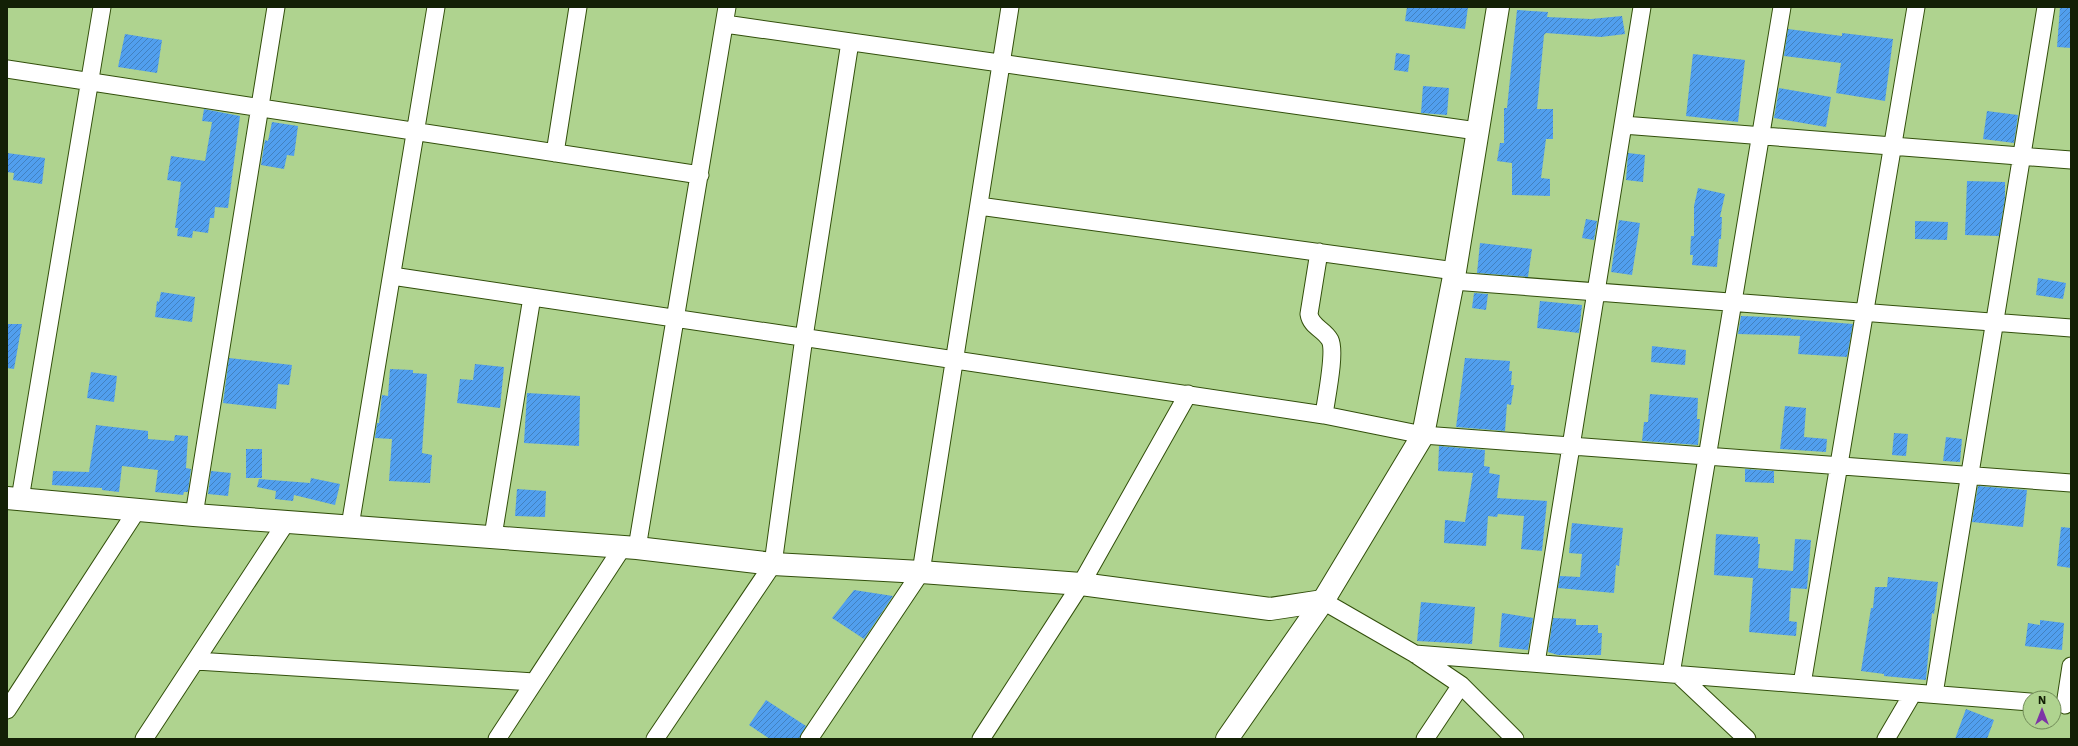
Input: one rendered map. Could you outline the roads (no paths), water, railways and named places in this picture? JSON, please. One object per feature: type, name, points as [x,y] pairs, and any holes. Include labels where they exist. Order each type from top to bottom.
[{"type":"street","points":[[102,7],[14,498],[194,515],[493,536],[630,548],[773,564],[921,572],[1081,584],[1270,609],[1323,601],[1415,654],[1461,686],[1516,739]]},
{"type":"street","points":[[194,515],[276,7]]},
{"type":"street","points":[[350,526],[436,7]]},
{"type":"street","points":[[555,153],[578,7]]},
{"type":"street","points":[[497,739],[534,682],[630,548],[676,318],[728,7]]},
{"type":"street","points":[[809,739],[921,572],[1010,7]]},
{"type":"street","points":[[1227,739],[1323,601],[1423,434],[1454,276],[1498,7]]},
{"type":"street","points":[[1536,664],[1642,7]]},
{"type":"street","points":[[1675,674],[1707,455],[1782,7]]},
{"type":"street","points":[[1802,684],[1916,7]]},
{"type":"street","points":[[1934,694],[2046,7]]},
{"type":"street","points":[[725,24],[1477,131]]},
{"type":"street","points":[[655,739],[773,564],[804,337],[850,42]]},
{"type":"street","points":[[7,69],[700,175]]},
{"type":"street","points":[[1623,125],[2071,160]]},
{"type":"street","points":[[979,206],[1319,252],[1454,276],[1596,292],[2071,328]]},
{"type":"street","points":[[1319,252],[1309,314],[1310,321],[1326,334],[1333,349],[1324,414]]},
{"type":"street","points":[[392,276],[1324,414],[1423,434],[2071,483]]},
{"type":"street","points":[[493,536],[532,297]]},
{"type":"street","points":[[981,739],[1081,584],[1188,394]]},
{"type":"street","points":[[7,710],[137,510]]},
{"type":"street","points":[[144,739],[287,521]]},
{"type":"street","points":[[1415,654],[2022,701]]},
{"type":"street","points":[[196,661],[534,682]]},
{"type":"street","points":[[2063,705],[2071,666]]},
{"type":"street","points":[[1675,674],[1747,739]]},
{"type":"street","points":[[1425,739],[1461,686]]},
{"type":"street","points":[[1886,739],[1913,693]]}]
